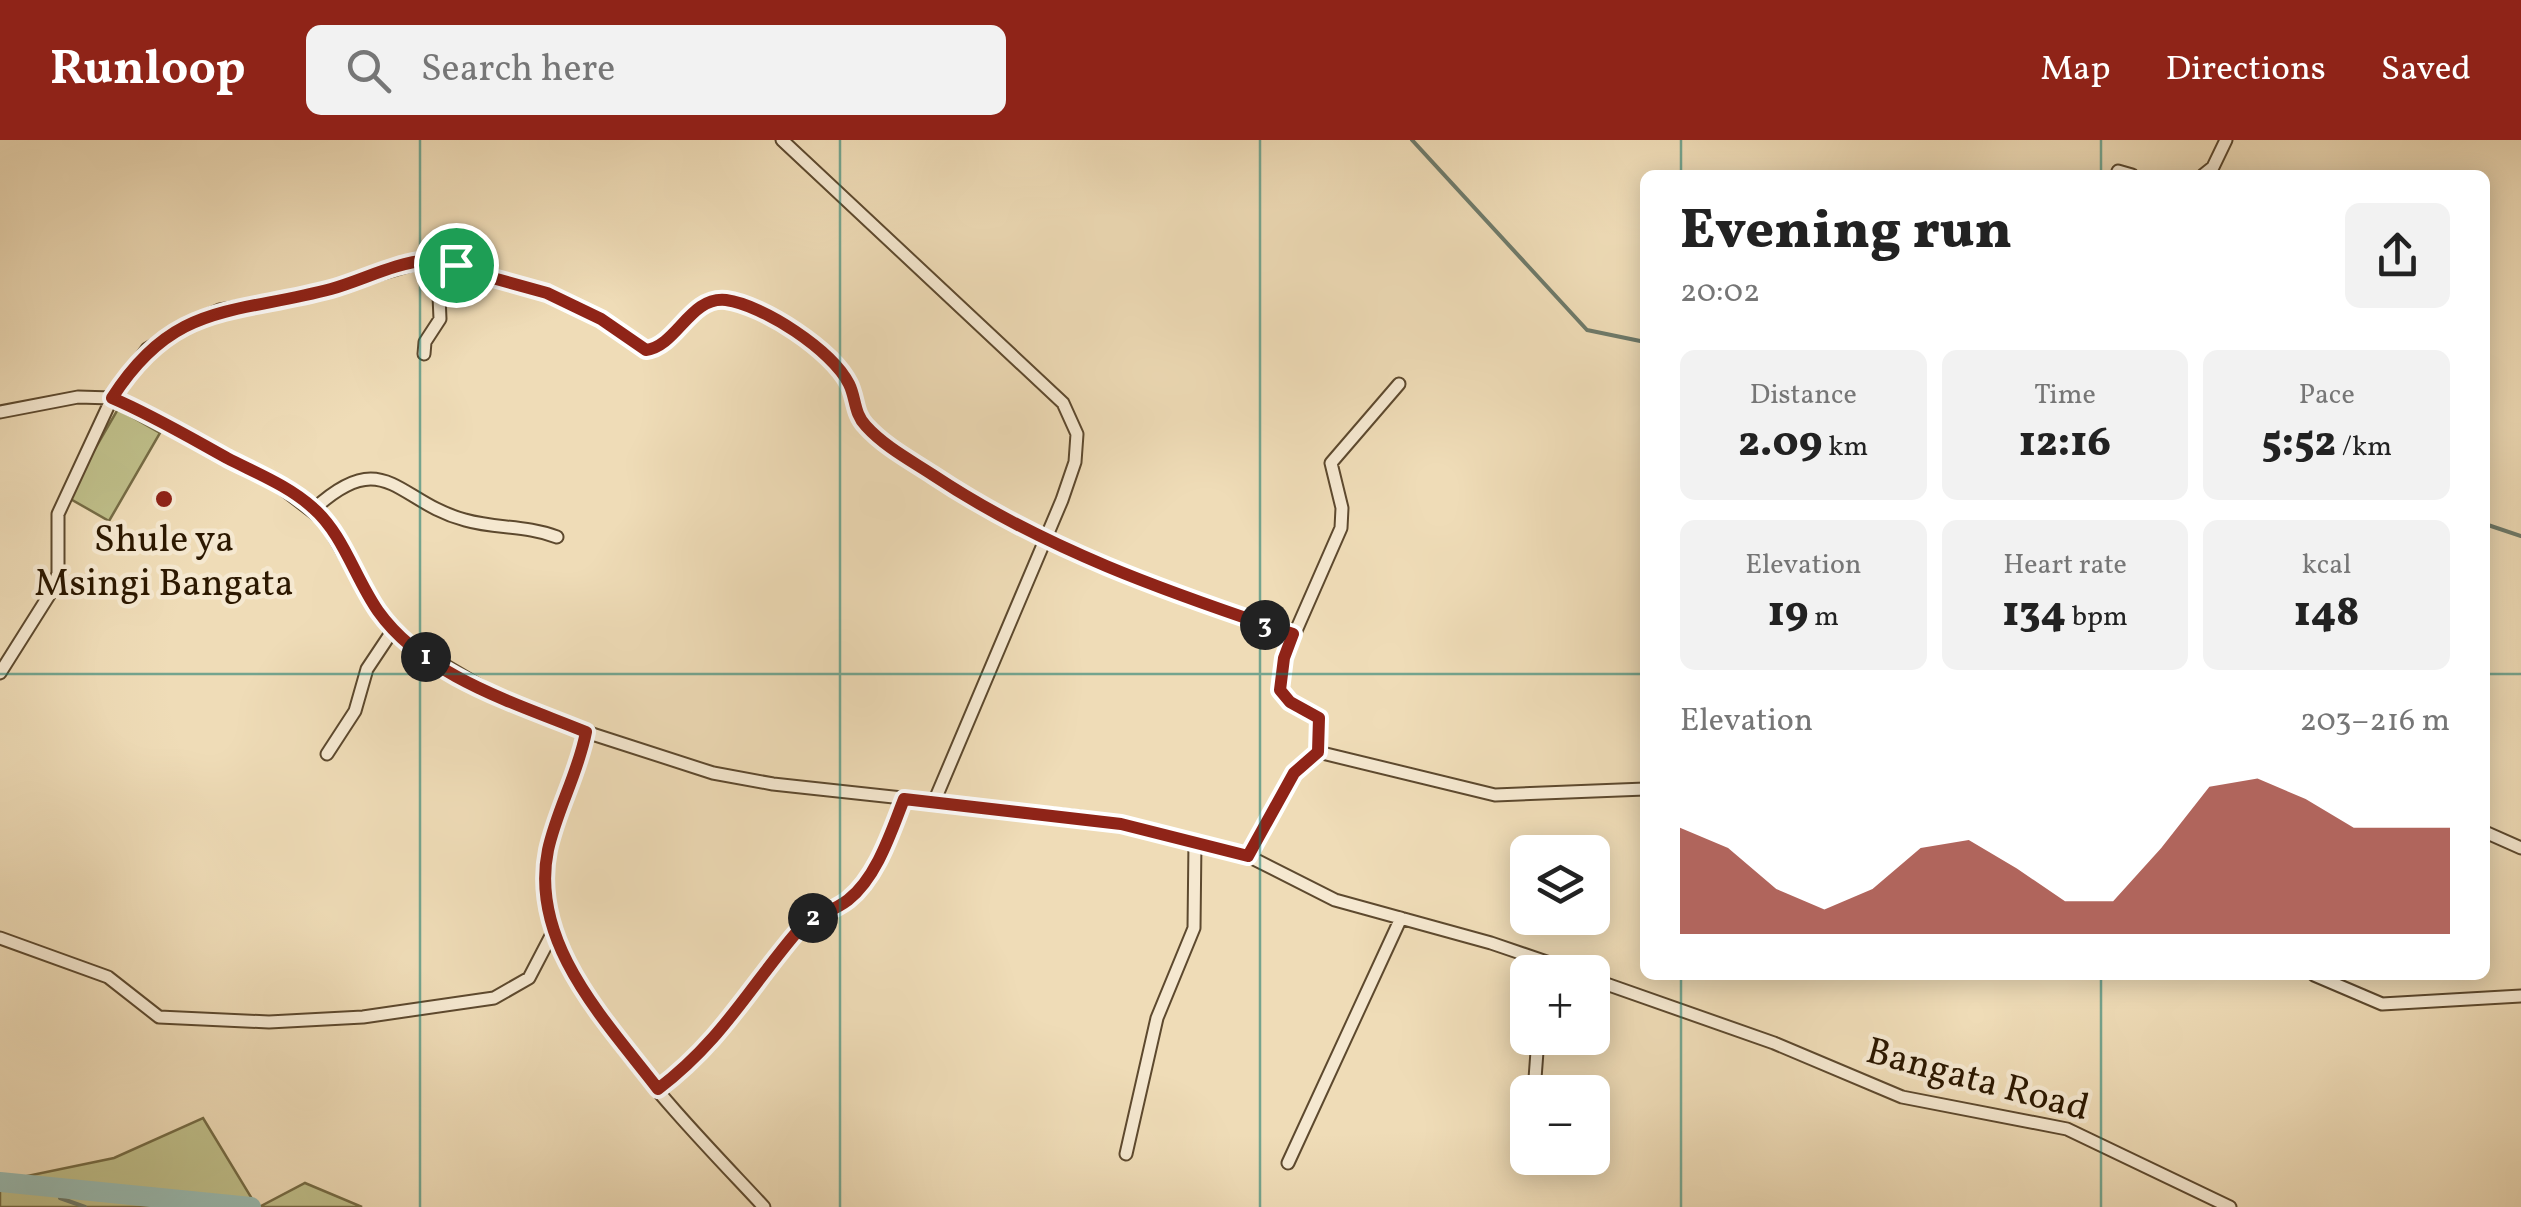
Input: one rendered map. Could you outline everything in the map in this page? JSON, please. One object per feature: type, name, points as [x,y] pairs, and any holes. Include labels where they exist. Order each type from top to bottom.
[{"type":"street","points":[[782,140],[1064,403],[1074,420],[1076,448],[1046,540],[934,802]]},
{"type":"street","points":[[2209,170],[2226,140]]},
{"type":"street","points":[[0,672],[52,589],[58,573],[58,514],[112,398],[147,349],[220,310],[307,295],[412,261],[456,265],[518,282],[577,306],[646,350],[657,347],[704,304],[722,299],[741,304],[806,338],[830,359],[850,386],[865,425],[892,449],[963,496],[1130,580],[1293,634]]},
{"type":"street","points":[[424,354],[424,342],[440,319],[438,296],[456,265]]},
{"type":"street","points":[[1248,856],[1294,773],[1318,752],[1319,718],[1290,702],[1280,690],[1284,658],[1293,634],[1341,528],[1342,508],[1330,463],[1400,384]]},
{"type":"street","points":[[0,412],[78,396],[112,398],[274,482],[314,509],[393,630],[442,667],[494,695],[586,732],[727,776],[1078,818],[1195,841],[1248,856],[1334,900],[1510,955]]},
{"type":"street","points":[[314,509],[346,482],[370,479],[391,483],[451,516],[556,537]]},
{"type":"street","points":[[327,754],[355,711],[367,669],[393,630]]},
{"type":"street","points":[[586,732],[574,780],[548,848],[545,894],[553,932],[582,987],[658,1089],[764,1207]]},
{"type":"street","points":[[1318,752],[1495,795],[1640,788]]},
{"type":"street","points":[[658,1089],[716,1039],[806,923],[847,902],[858,890],[888,840],[904,799]]},
{"type":"street","points":[[2490,834],[2521,848]]},
{"type":"street","points":[[1126,1154],[1157,1018],[1194,928],[1195,841]]},
{"type":"street","points":[[1288,1164],[1401,918]]},
{"type":"street","points":[[0,938],[108,976],[159,1017],[270,1022],[362,1016],[494,998],[529,978],[553,932]]},
{"type":"street","points":[[2326,980],[2382,1004],[2521,996]]},
{"type":"street","name":"Bangata Road","points":[[1610,985],[1774,1044],[1902,1097],[2066,1130],[2230,1207]]},
{"type":"green space","points":[[118,409],[160,433],[109,521],[67,497]]},
{"type":"green space","points":[[203,1118],[257,1207],[0,1207],[0,1177],[8,1180],[114,1158]]},
{"type":"green space","points":[[305,1183],[362,1207],[259,1207]]},
{"type":"waterway","points":[[1412,140],[1587,330],[1640,341]]},
{"type":"waterway","points":[[2490,526],[2521,536]]},
{"type":"waterway","points":[[0,1182],[251,1207]]},
{"type":"waterway","points":[[60,1198],[85,1207]]},
{"type":"place","name":"Shule ya Msingi Bangata","points":[[164,499]]},
{"type":"route","points":[[412,261],[456,265],[518,282],[577,306],[650,351],[704,304],[722,299],[741,304],[806,338],[843,374],[865,425],[892,449],[963,496],[1130,580],[1293,634],[1284,658],[1280,690],[1290,702],[1319,718],[1318,752],[1311,754],[1294,773],[1248,856],[1121,824],[904,799],[888,840],[858,890],[847,902],[806,923],[716,1039],[658,1089],[582,987],[549,921],[545,894],[548,848],[574,780],[586,732],[494,695],[426,657],[393,630],[376,609],[330,528],[314,509],[274,482],[112,398],[147,349],[220,310],[307,295],[412,261]]}]
